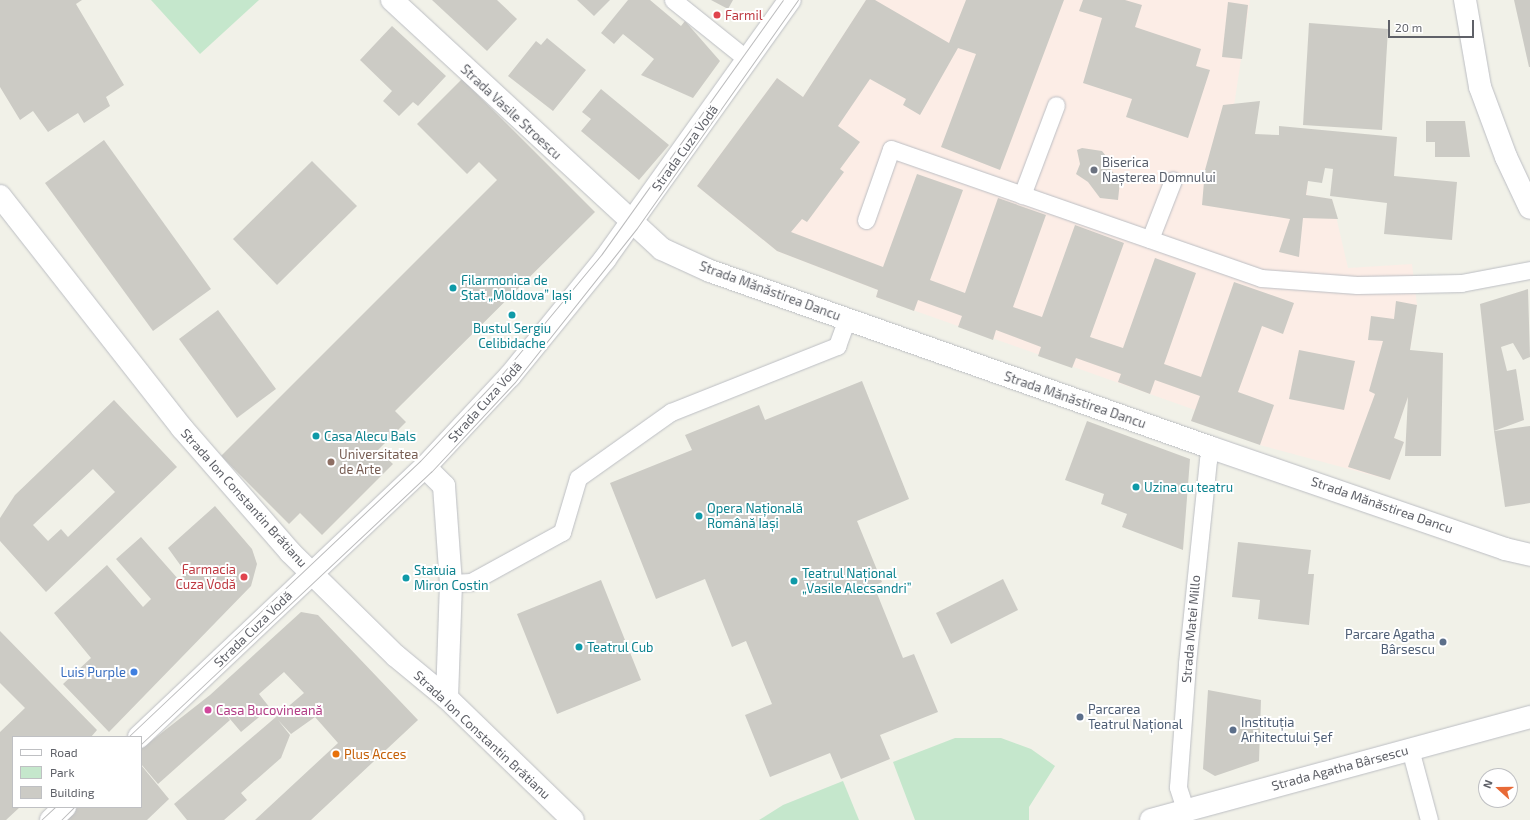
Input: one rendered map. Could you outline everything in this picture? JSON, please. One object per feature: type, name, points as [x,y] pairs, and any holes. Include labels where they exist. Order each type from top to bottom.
[{"type":"street","name":"Strada Vasile Stroescu","points":[[392,0],[631,223]]},
{"type":"street","name":"Strada Cuza Vodă","points":[[140,736],[425,467],[510,376],[631,223],[790,0]]},
{"type":"street","points":[[1465,0],[1480,87],[1506,157],[1530,208]]},
{"type":"street","name":"Strada Ion Constantin Brătianu","points":[[0,196],[182,428],[312,573],[396,656],[447,698],[573,820]]},
{"type":"street","name":"Strada Mănăstirea Dancu","points":[[631,223],[662,249],[710,271],[1212,448],[1505,549],[1530,555]]},
{"type":"street","points":[[425,467],[444,486],[451,583],[447,698]]},
{"type":"street","name":"Strada Agatha Bârsescu","points":[[1151,820],[1185,809],[1530,717]]},
{"type":"street","points":[[51,820],[64,808]]},
{"type":"lane","points":[[673,0],[748,60]]},
{"type":"lane","points":[[1022,195],[1056,105]]},
{"type":"lane","points":[[866,220],[891,149],[1261,278],[1357,285],[1461,283],[1530,270]]},
{"type":"lane","points":[[1150,239],[1173,180]]},
{"type":"lane","points":[[451,583],[471,582],[562,532],[578,478],[671,412],[837,346],[847,319]]},
{"type":"lane","name":"Strada Matei Millo","points":[[1185,809],[1178,787],[1186,677],[1208,460],[1212,448]]},
{"type":"lane","points":[[1410,749],[1429,820]]},
{"type":"shaded area","points":[[866,0],[1250,0],[1230,132],[1308,181],[1307,195],[1332,199],[1348,268],[1412,264],[1417,305],[1410,350],[1408,397],[1394,438],[1404,442],[1390,480],[1260,445],[1195,410],[876,297],[878,290],[777,251],[697,186],[777,78],[803,97]]},
{"type":"green space","points":[[151,0],[259,0],[200,54]]},
{"type":"green space","points":[[955,738],[1001,738],[1031,749],[1055,766],[1029,807],[1029,820],[915,820],[893,762]]},
{"type":"green space","points":[[843,781],[859,820],[759,820],[783,805]]},
{"type":"building","points":[[0,0],[82,0],[76,4],[124,85],[106,97],[110,106],[84,123],[78,113],[48,132],[33,111],[20,120],[0,87]]},
{"type":"building","points":[[432,0],[497,0],[517,19],[487,51]]},
{"type":"building","points":[[577,0],[610,0],[594,16]]},
{"type":"building","points":[[628,0],[650,0],[681,26],[685,21],[720,61],[693,98],[641,75],[654,59],[623,34],[614,44],[601,33]]},
{"type":"building","points":[[711,0],[733,0],[728,9]]},
{"type":"building","points":[[866,0],[875,0],[949,43],[966,0],[1064,0],[1000,170],[941,147],[976,54],[958,48],[920,115],[903,105],[906,99],[870,79],[838,126],[860,142],[840,169],[844,172],[807,222],[802,219],[791,232],[883,267],[917,174],[963,190],[930,280],[965,293],[998,198],[1046,215],[1013,307],[1042,317],[1075,225],[1124,243],[1090,337],[1123,348],[1155,258],[1196,273],[1164,364],[1201,377],[1234,282],[1294,303],[1283,334],[1262,326],[1238,392],[1274,405],[1260,445],[1191,421],[1200,396],[1155,380],[1150,394],[1118,382],[1121,374],[1076,358],[1072,368],[1038,356],[1041,347],[996,330],[993,340],[958,327],[962,316],[918,300],[914,311],[876,297],[878,290],[777,251],[697,186],[777,78],[803,97]]},
{"type":"building","points":[[1083,0],[1125,0],[1142,5],[1135,27],[1201,49],[1196,66],[1210,70],[1188,138],[1126,117],[1132,99],[1083,83],[1102,18],[1079,11]]},
{"type":"building","points":[[1514,0],[1530,0],[1530,67],[1529,67]]},
{"type":"building","points":[[1228,2],[1248,5],[1242,59],[1222,57]]},
{"type":"building","points":[[1309,23],[1388,29],[1382,130],[1303,125]]},
{"type":"building","points":[[392,26],[446,76],[418,106],[413,102],[399,116],[383,101],[392,91],[360,60]]},
{"type":"building","points":[[547,38],[586,70],[553,111],[508,76],[536,41],[541,45]]},
{"type":"building","name":"Filarmonica de Stat „Moldova” Iași","points":[[462,79],[595,212],[395,411],[406,422],[378,450],[393,464],[322,535],[300,513],[289,524],[221,456],[497,180],[479,162],[467,174],[417,124]]},
{"type":"building","points":[[601,89],[669,145],[639,180],[581,131],[591,119],[582,112]]},
{"type":"building","points":[[1260,101],[1255,134],[1279,135],[1279,126],[1397,137],[1394,176],[1457,182],[1452,240],[1384,234],[1387,203],[1330,196],[1333,169],[1325,168],[1322,183],[1308,181],[1306,195],[1332,199],[1338,219],[1303,218],[1299,257],[1279,252],[1290,219],[1202,205],[1205,170],[1223,105]]},
{"type":"building","points":[[1426,121],[1465,121],[1470,157],[1435,157],[1435,142],[1426,142]]},
{"type":"building","points":[[104,140],[211,289],[153,331],[45,183]]},
{"type":"building","name":"Biserica Nașterea Domnului","points":[[1082,148],[1102,151],[1106,156],[1107,165],[1120,181],[1118,200],[1100,198],[1088,182],[1076,174],[1080,164],[1077,150]]},
{"type":"building","points":[[312,161],[357,206],[277,285],[233,239]]},
{"type":"building","points":[[1528,289],[1530,357],[1523,360],[1513,343],[1501,347],[1507,371],[1516,369],[1524,420],[1494,431],[1480,304]]},
{"type":"building","points":[[1396,301],[1417,305],[1410,350],[1443,353],[1441,456],[1405,456],[1408,397],[1394,438],[1404,442],[1390,480],[1348,467],[1375,394],[1369,391],[1383,341],[1368,340],[1371,316],[1394,319]]},
{"type":"building","points":[[218,310],[276,389],[237,418],[179,339]]},
{"type":"building","points":[[1299,350],[1355,361],[1344,410],[1289,399]]},
{"type":"building","name":"Teatrul Național „Vasile Alecsandri”","points":[[862,381],[909,499],[857,521],[882,582],[874,586],[903,658],[914,654],[938,712],[880,735],[890,759],[841,779],[830,753],[770,777],[745,715],[772,704],[746,641],[732,647],[705,579],[656,599],[610,483],[692,450],[685,435],[759,405],[765,420]]},
{"type":"building","points":[[114,400],[177,467],[46,592],[0,541],[0,518],[15,495]],"holes":[[[93,469],[115,492],[68,537],[61,529],[48,541],[33,525]]]},
{"type":"building","name":"Uzina cu teatru","points":[[1087,421],[1190,459],[1183,550],[1122,527],[1127,514],[1101,504],[1104,494],[1065,480]]},
{"type":"building","points":[[1530,426],[1530,503],[1505,507],[1494,431]]},
{"type":"building","points":[[215,506],[252,549],[257,564],[251,586],[109,732],[63,684],[91,658],[54,613],[107,565],[143,607],[151,599],[116,559],[141,537],[179,580],[186,573],[168,548]]},
{"type":"building","points":[[1238,542],[1311,550],[1308,574],[1314,574],[1309,625],[1258,619],[1260,600],[1232,597]]},
{"type":"building","points":[[1003,579],[1018,610],[951,644],[936,613]]},
{"type":"building","name":"Teatrul Cub","points":[[601,580],[641,680],[557,714],[517,614]]},
{"type":"building","points":[[301,612],[318,615],[418,720],[311,820],[255,820],[338,743],[315,717],[291,734],[278,720],[290,735],[281,758],[241,793],[247,800],[224,820],[187,820],[174,804],[304,693],[284,672],[259,694],[270,708],[241,732],[219,706],[230,720],[158,784],[142,765],[142,748],[210,695]]},
{"type":"building","points":[[0,631],[97,730],[92,736],[12,736],[12,808],[19,808],[6,820],[0,820],[0,732],[25,708],[0,683]]},
{"type":"building","name":"Instituția Arhitectului Șef","points":[[1208,690],[1261,700],[1259,761],[1215,776],[1203,769]]},
{"type":"building","points":[[142,766],[169,799],[147,820],[64,820],[77,808],[142,808]]},
{"type":"tram line","points":[[129,736],[420,461],[503,373],[601,255],[783,0]]},
{"type":"tram line","points":[[142,743],[431,472],[515,382],[637,228],[798,0]]},
{"type":"tram line","points":[[41,820],[54,808]]},
{"type":"tram line","points":[[61,820],[73,808]]},
{"type":"place","name":"Farmil","points":[[717,15]]},
{"type":"place","name":"Biserica Nașterea Domnului","points":[[1094,170]]},
{"type":"place","name":"Filarmonica de Stat „Moldova” Iași","points":[[453,288]]},
{"type":"place","name":"Bustul Sergiu Celibidache","points":[[512,315]]},
{"type":"place","name":"Casa Alecu Bals","points":[[316,436]]},
{"type":"place","name":"Universitatea de Arte","points":[[331,462]]},
{"type":"place","name":"Uzina cu teatru","points":[[1136,487]]},
{"type":"place","name":"Opera Națională Română Iași","points":[[699,516]]},
{"type":"place","name":"Farmacia Cuza Vodă","points":[[244,577]]},
{"type":"place","name":"Statuia Miron Costin","points":[[406,578]]},
{"type":"place","name":"Teatrul Național „Vasile Alecsandri”","points":[[794,581]]},
{"type":"place","name":"Parcare Agatha Bârsescu","points":[[1443,642]]},
{"type":"place","name":"Teatrul Cub","points":[[579,647]]},
{"type":"place","name":"Luis Purple","points":[[134,672]]},
{"type":"place","name":"Casa Bucovineană","points":[[208,710]]},
{"type":"place","name":"Parcarea Teatrul Național","points":[[1080,717]]},
{"type":"place","name":"Instituția Arhitectului Șef","points":[[1233,730]]},
{"type":"place","name":"Plus Acces","points":[[336,754]]}]
